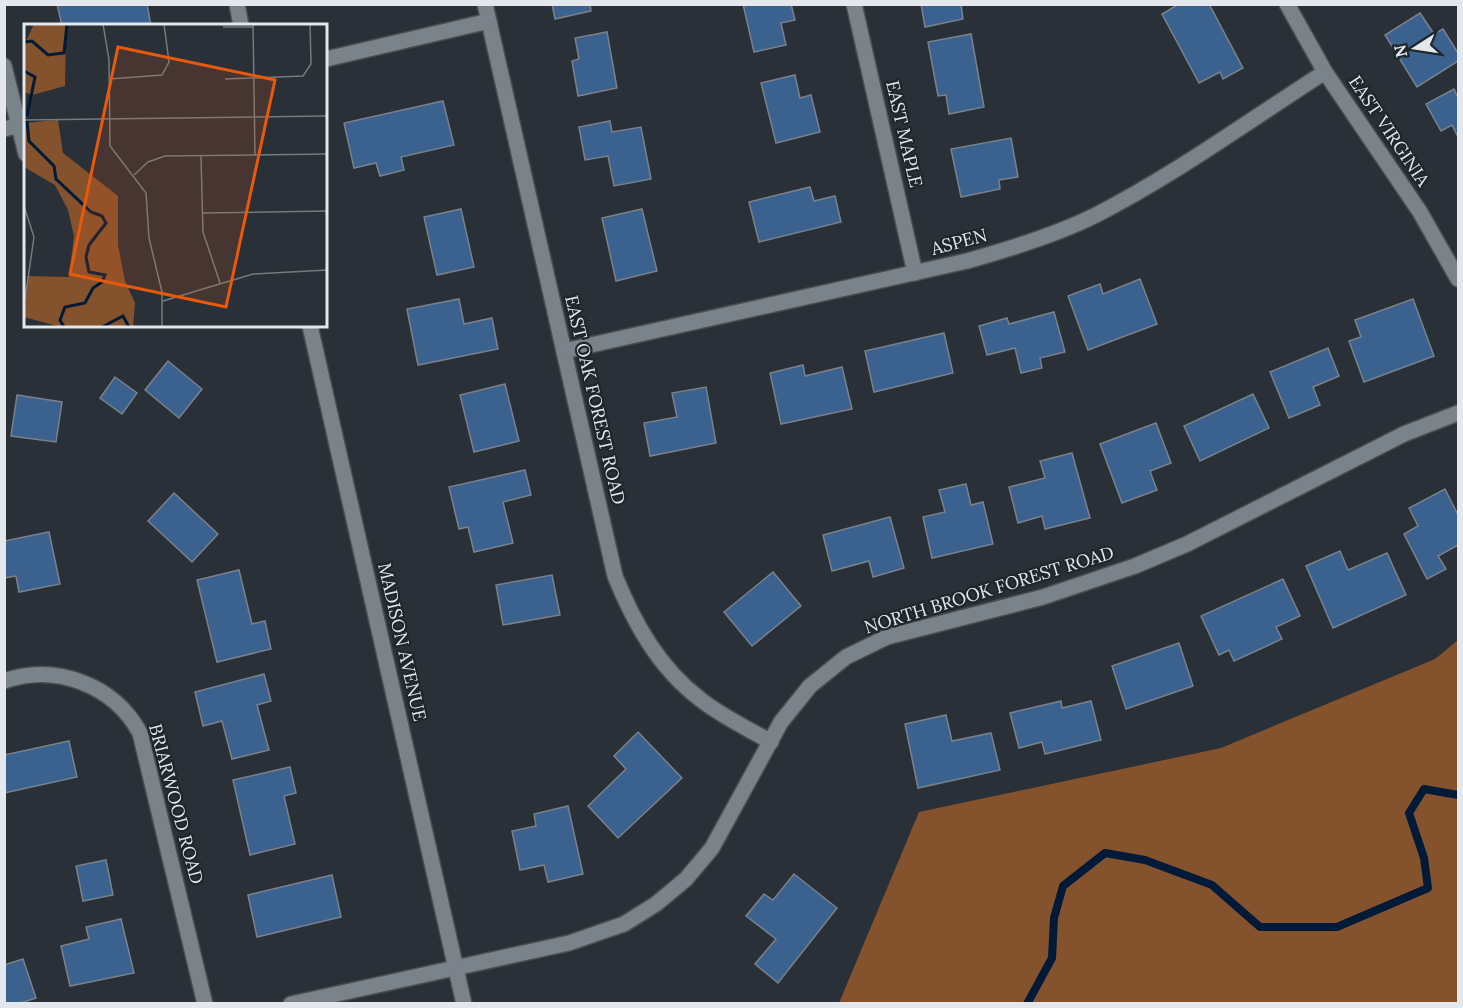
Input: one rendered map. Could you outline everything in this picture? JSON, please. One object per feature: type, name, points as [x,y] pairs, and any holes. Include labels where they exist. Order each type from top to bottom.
[{"type":"street","points":[[237,4],[241,24]]},
{"type":"street","name":"EAST OAK FOREST ROAD","points":[[485,4],[615,576],[626,605],[644,638],[678,679],[700,699],[771,742]]},
{"type":"street","name":"EAST MAPLE","points":[[854,4],[915,273]]},
{"type":"street","name":"EAST VIRGINIA","points":[[1287,4],[1325,72],[1420,212],[1458,279]]},
{"type":"street","points":[[327,58],[489,21]]},
{"type":"street","points":[[4,66],[16,126],[24,148]]},
{"type":"street","name":"ASPEN","points":[[564,351],[915,273],[1030,242],[1095,215],[1151,183],[1325,72]]},
{"type":"street","name":"MADISON AVENUE","points":[[309,327],[464,1004]]},
{"type":"street","name":"NORTH BROOK FOREST ROAD","points":[[291,1004],[589,938],[624,924],[656,904],[686,879],[712,848],[781,722],[810,686],[827,671],[866,646],[887,637],[1043,597],[1135,566],[1186,544],[1404,434],[1458,412]]},
{"type":"street","name":"BRIARWOOD ROAD","points":[[4,681],[42,674],[70,678],[99,689],[115,699],[133,720],[140,733],[205,1004]]},
{"type":"shaded area","points":[[1458,640],[1458,1003],[839,1003],[919,812],[1221,748],[1435,659]]},
{"type":"building","points":[[57,4],[147,4],[151,24],[62,24]]},
{"type":"building","points":[[552,4],[590,4],[591,11],[555,19]]},
{"type":"building","points":[[743,4],[791,4],[795,20],[781,23],[786,45],[754,52]]},
{"type":"building","points":[[921,4],[961,4],[963,19],[925,27]]},
{"type":"building","points":[[1179,4],[1209,4],[1243,68],[1223,79],[1220,72],[1199,83],[1162,14]]},
{"type":"building","points":[[1420,13],[1434,34],[1443,29],[1458,53],[1458,61],[1417,87],[1385,35]]},
{"type":"building","points":[[607,32],[617,88],[578,96],[572,61],[579,59],[575,38]]},
{"type":"building","points":[[971,34],[984,107],[949,114],[946,95],[938,96],[928,42]]},
{"type":"building","points":[[795,75],[800,98],[811,95],[820,132],[776,143],[761,83]]},
{"type":"building","points":[[1454,89],[1458,98],[1458,137],[1452,125],[1441,131],[1426,104]]},
{"type":"building","points":[[443,101],[454,145],[401,157],[404,170],[380,176],[376,163],[354,168],[344,123]]},
{"type":"building","points":[[610,121],[612,132],[641,127],[651,179],[614,186],[608,156],[585,160],[579,127]]},
{"type":"building","points":[[1011,138],[1018,177],[999,180],[1000,189],[961,197],[951,149]]},
{"type":"building","points":[[810,187],[814,201],[835,196],[841,222],[759,242],[749,202]]},
{"type":"building","points":[[461,209],[474,267],[437,275],[424,217]]},
{"type":"building","points":[[642,209],[657,271],[616,281],[602,218]]},
{"type":"building","points":[[1140,279],[1157,324],[1088,350],[1068,296],[1100,284],[1103,294]]},
{"type":"building","points":[[459,299],[464,324],[492,318],[498,349],[418,365],[407,309]]},
{"type":"building","points":[[1413,299],[1434,356],[1364,382],[1349,341],[1361,337],[1355,320]]},
{"type":"building","points":[[1054,312],[1065,352],[1040,358],[1042,368],[1021,373],[1015,348],[987,355],[979,326],[1007,318],[1009,324]]},
{"type":"building","points":[[944,333],[953,373],[874,392],[865,351]]},
{"type":"building","points":[[1328,348],[1339,376],[1313,387],[1320,405],[1289,418],[1270,372]]},
{"type":"building","points":[[168,361],[202,389],[179,418],[145,390]]},
{"type":"building","points":[[803,365],[805,376],[842,367],[852,409],[781,424],[770,373]]},
{"type":"building","points":[[115,377],[137,393],[122,414],[100,398]]},
{"type":"building","points":[[505,384],[519,441],[474,452],[460,395]]},
{"type":"building","points":[[706,387],[716,443],[650,456],[644,423],[677,417],[672,393]]},
{"type":"building","points":[[1253,394],[1269,428],[1200,461],[1184,426]]},
{"type":"building","points":[[17,395],[62,402],[56,442],[11,436]]},
{"type":"building","points":[[1156,423],[1171,463],[1150,471],[1157,490],[1122,503],[1100,444]]},
{"type":"building","points":[[1072,453],[1090,518],[1045,529],[1042,516],[1018,523],[1009,487],[1045,478],[1040,461]]},
{"type":"building","points":[[525,470],[531,495],[503,502],[513,543],[474,552],[468,527],[459,529],[449,487]]},
{"type":"building","points":[[966,484],[971,505],[983,502],[993,544],[932,558],[923,517],[945,512],[939,490]]},
{"type":"building","points":[[1445,489],[1458,515],[1458,545],[1438,556],[1446,569],[1427,579],[1404,534],[1418,526],[1409,508]]},
{"type":"building","points":[[174,493],[218,534],[192,562],[148,521]]},
{"type":"building","points":[[890,517],[904,568],[873,577],[869,561],[832,571],[823,535]]},
{"type":"building","points":[[49,532],[60,584],[19,592],[16,576],[4,578],[4,541]]},
{"type":"building","points":[[1340,551],[1348,570],[1387,553],[1406,595],[1333,628],[1306,566]]},
{"type":"building","points":[[239,570],[252,624],[265,621],[271,649],[217,662],[197,580]]},
{"type":"building","points":[[773,572],[801,606],[752,646],[724,612]]},
{"type":"building","points":[[552,575],[560,615],[503,625],[496,585]]},
{"type":"building","points":[[1283,579],[1300,616],[1276,627],[1282,639],[1234,661],[1229,650],[1219,655],[1201,616]]},
{"type":"building","points":[[1179,643],[1193,686],[1126,709],[1112,666]]},
{"type":"building","points":[[264,674],[271,701],[257,705],[269,750],[232,759],[222,721],[203,726],[195,692]]},
{"type":"building","points":[[1061,701],[1062,708],[1091,701],[1101,740],[1045,754],[1042,742],[1019,748],[1010,713]]},
{"type":"building","points":[[946,715],[952,741],[991,733],[1000,770],[918,788],[905,724]]},
{"type":"building","points":[[638,732],[682,778],[618,838],[588,806],[626,769],[614,756]]},
{"type":"building","points":[[69,741],[77,777],[4,793],[4,755]]},
{"type":"building","points":[[290,767],[296,793],[284,796],[295,844],[250,855],[233,780]]},
{"type":"building","points":[[568,806],[583,874],[548,882],[544,865],[520,870],[512,831],[536,826],[534,814]]},
{"type":"building","points":[[106,860],[113,895],[83,901],[76,866]]},
{"type":"building","points":[[794,874],[837,908],[778,983],[755,964],[776,939],[746,916],[764,894],[773,900]]},
{"type":"building","points":[[332,875],[341,917],[257,937],[248,895]]},
{"type":"building","points":[[121,919],[134,973],[70,986],[61,946],[89,939],[86,927]]},
{"type":"building","points":[[23,959],[36,998],[18,1004],[4,1004],[4,965]]},
{"type":"waterway","points":[[1027,1004],[1052,958],[1054,918],[1063,886],[1105,853],[1145,860],[1212,885],[1260,927],[1337,927],[1428,888],[1424,858],[1409,813],[1424,789],[1458,795]]}]
